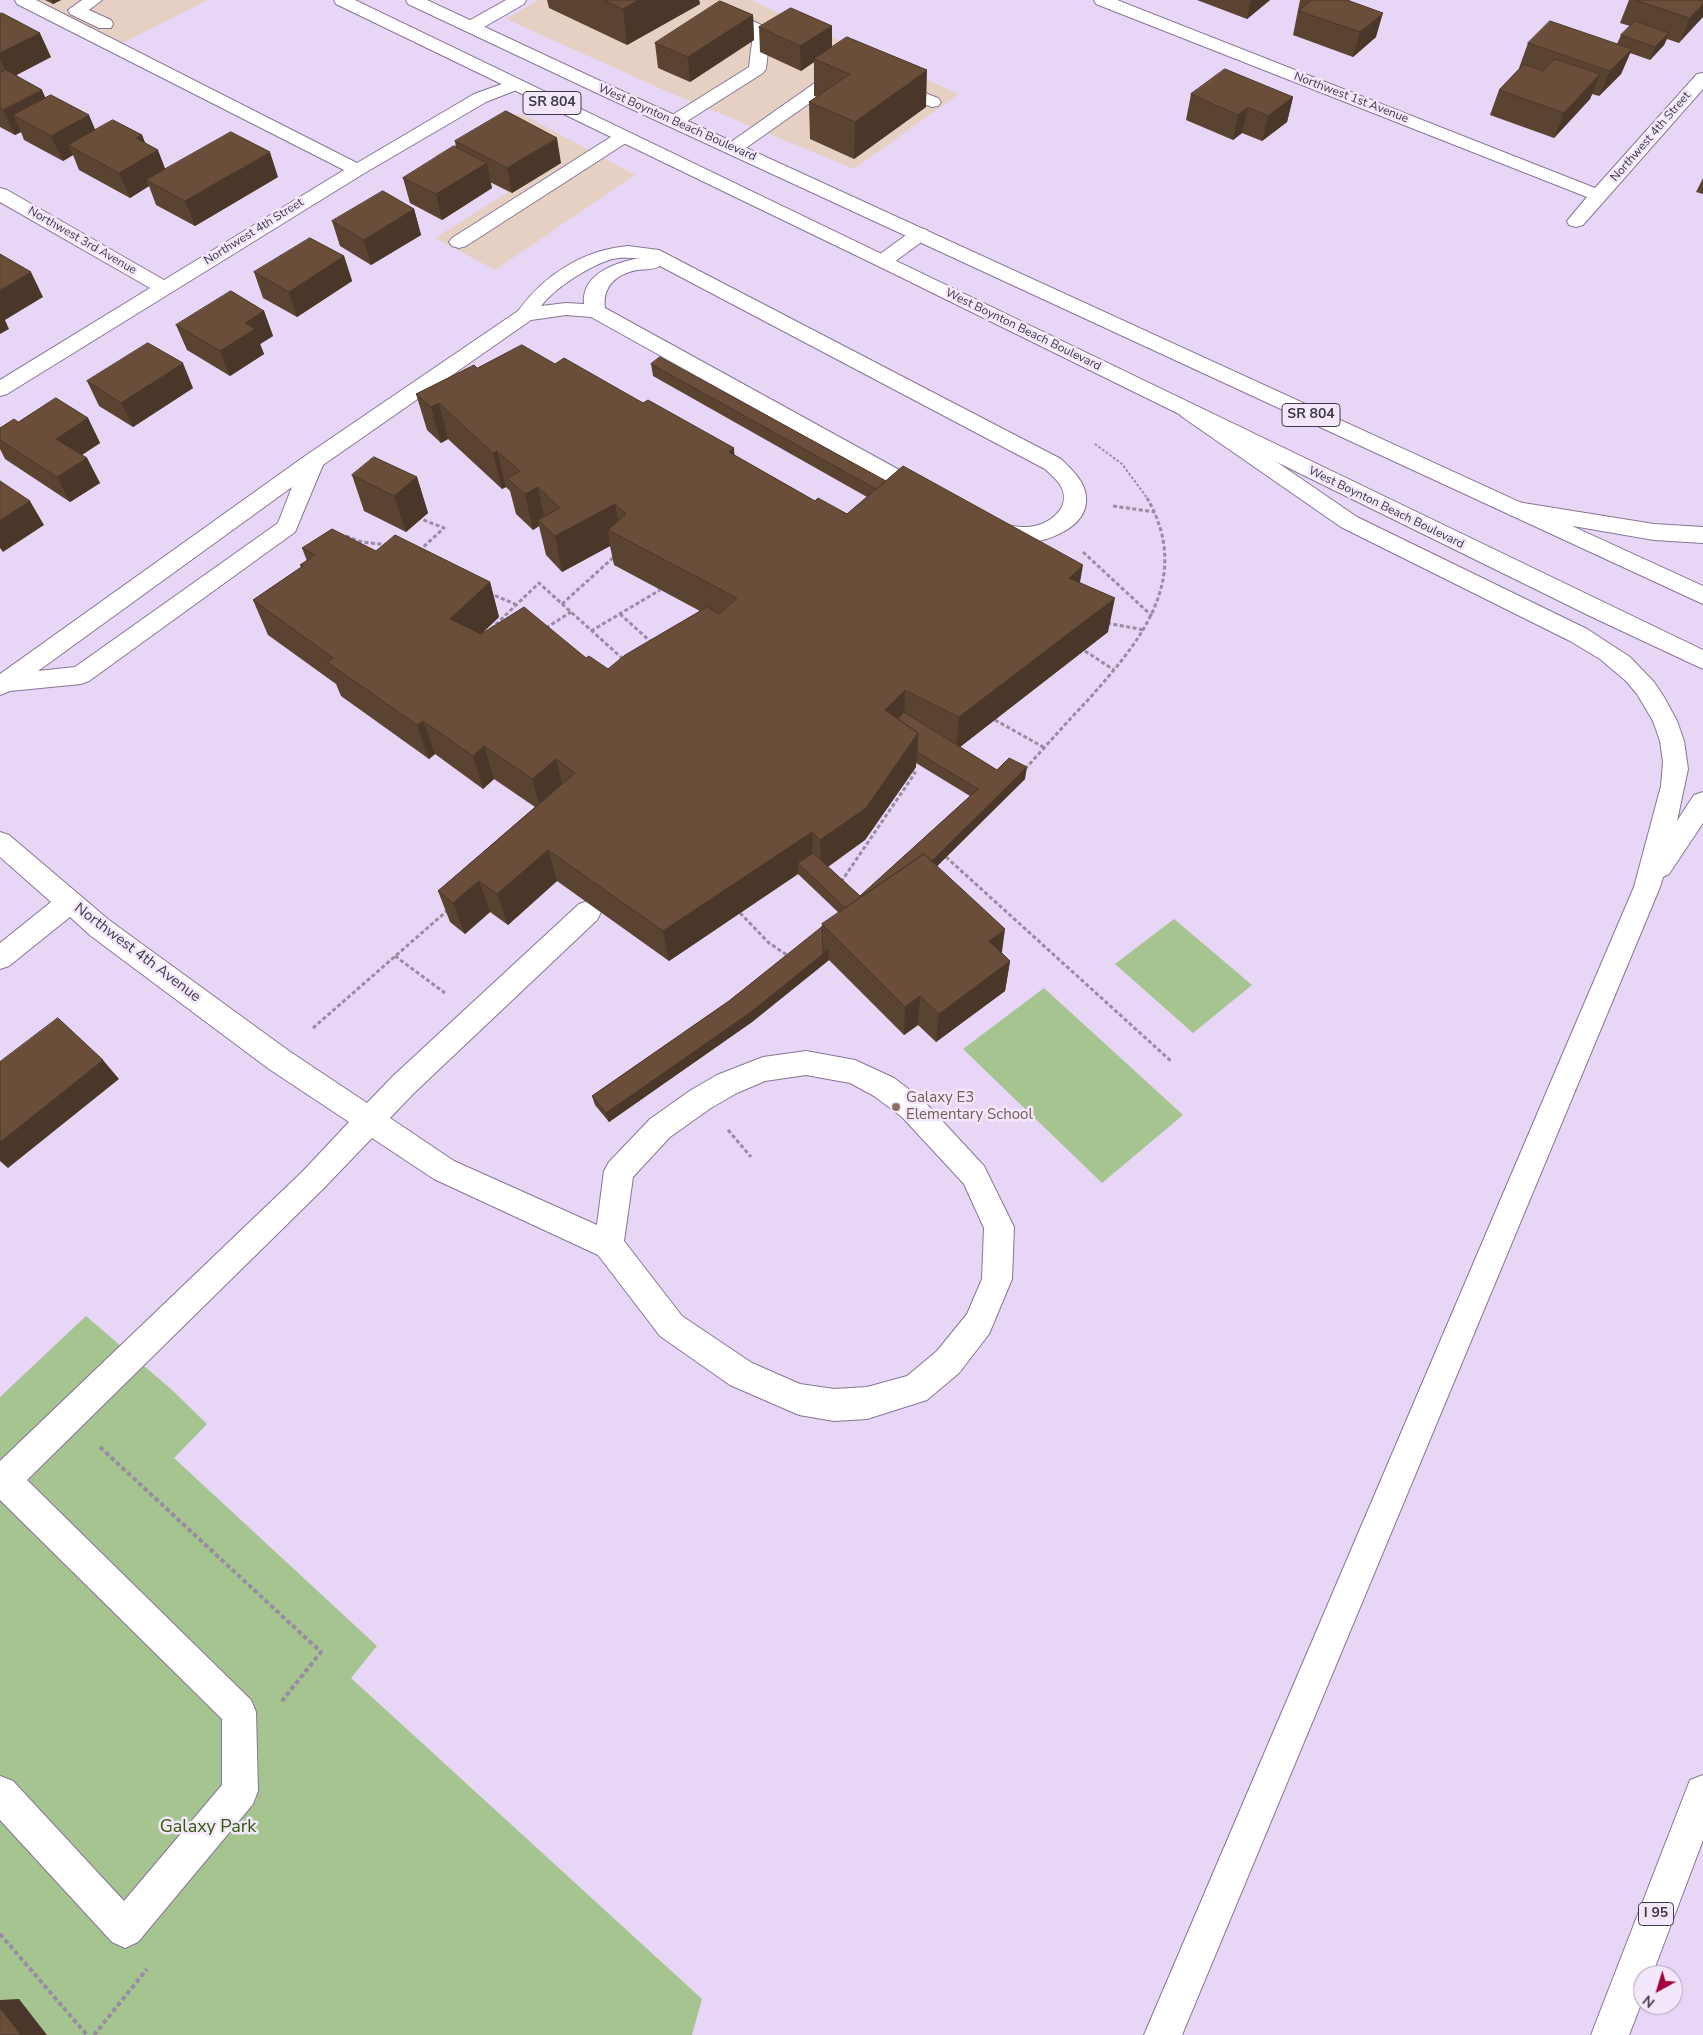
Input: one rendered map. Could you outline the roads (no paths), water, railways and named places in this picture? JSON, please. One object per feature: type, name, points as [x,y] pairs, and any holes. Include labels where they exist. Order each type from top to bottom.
[{"type":"main road","points":[[22,0],[357,170]]},
{"type":"main road","points":[[94,0],[76,10],[130,37]]},
{"type":"main road","name":"West Boynton Beach Boulevard","points":[[342,0],[514,85],[883,261],[1427,528],[1703,660]]},
{"type":"main road","name":"West Boynton Beach Boulevard","points":[[414,0],[1703,596]]},
{"type":"main road","points":[[470,27],[518,0]]},
{"type":"main road","name":"Northwest 1st Avenue","points":[[1102,0],[1600,196]]},
{"type":"main road","points":[[675,121],[756,69],[762,32],[722,12]]},
{"type":"main road","points":[[734,148],[848,68],[932,102]]},
{"type":"main road","name":"Northwest 4th Street","points":[[1576,221],[1703,78]]},
{"type":"main road","points":[[514,85],[548,86],[563,90],[705,156],[814,185]]},
{"type":"main road","name":"Northwest 4th Street","points":[[0,389],[357,170],[480,98],[514,85]]},
{"type":"main road","points":[[459,242],[623,137]]},
{"type":"main road","name":"Northwest 3rd Avenue","points":[[0,194],[164,288]]},
{"type":"main road","points":[[883,261],[920,234]]},
{"type":"main road","points":[[2,685],[313,461],[525,315],[545,290],[586,262],[601,255],[618,252],[636,251],[652,254],[1053,464],[1066,475],[1074,487],[1076,501],[1071,514],[1060,525],[1044,533],[1024,536],[1003,534],[979,523]]},
{"type":"main road","points":[[595,311],[594,295],[602,280],[619,270],[641,263],[669,263]]},
{"type":"main road","points":[[525,315],[566,310],[595,311],[939,502]]},
{"type":"main road","points":[[1163,2035],[1647,887],[1675,775],[1675,755],[1669,731],[1660,711],[1639,678],[1622,663],[1583,637],[1349,522],[1188,411]]},
{"type":"main road","points":[[2,685],[81,675],[287,527],[313,461]]},
{"type":"main road","points":[[1517,510],[1654,532],[1703,535]]},
{"type":"main road","points":[[1647,887],[1703,802]]},
{"type":"main road","name":"Northwest 4th Avenue","points":[[0,842],[100,928],[279,1060],[444,1170],[609,1244]]},
{"type":"main road","points":[[0,958],[70,902]]},
{"type":"main road","points":[[0,1794],[125,1929],[240,1791],[240,1712],[2,1482],[313,1180],[403,1085],[588,912]]},
{"type":"main road","points":[[806,1063],[855,1072],[884,1087],[912,1108],[974,1175],[999,1227],[997,1279],[978,1324],[948,1362],[916,1389],[867,1403],[834,1405],[799,1399],[740,1374],[671,1326],[609,1244],[619,1171],[660,1128],[726,1084],[763,1069],[806,1063]]},
{"type":"main road","name":"I 95","points":[[1610,2035],[1703,1793]]},
{"type":"place","name":"Galaxy E3 Elementary School","points":[[896,1107]]},
{"type":"park label","name":"Galaxy Park","points":[[208,1828]]}]
